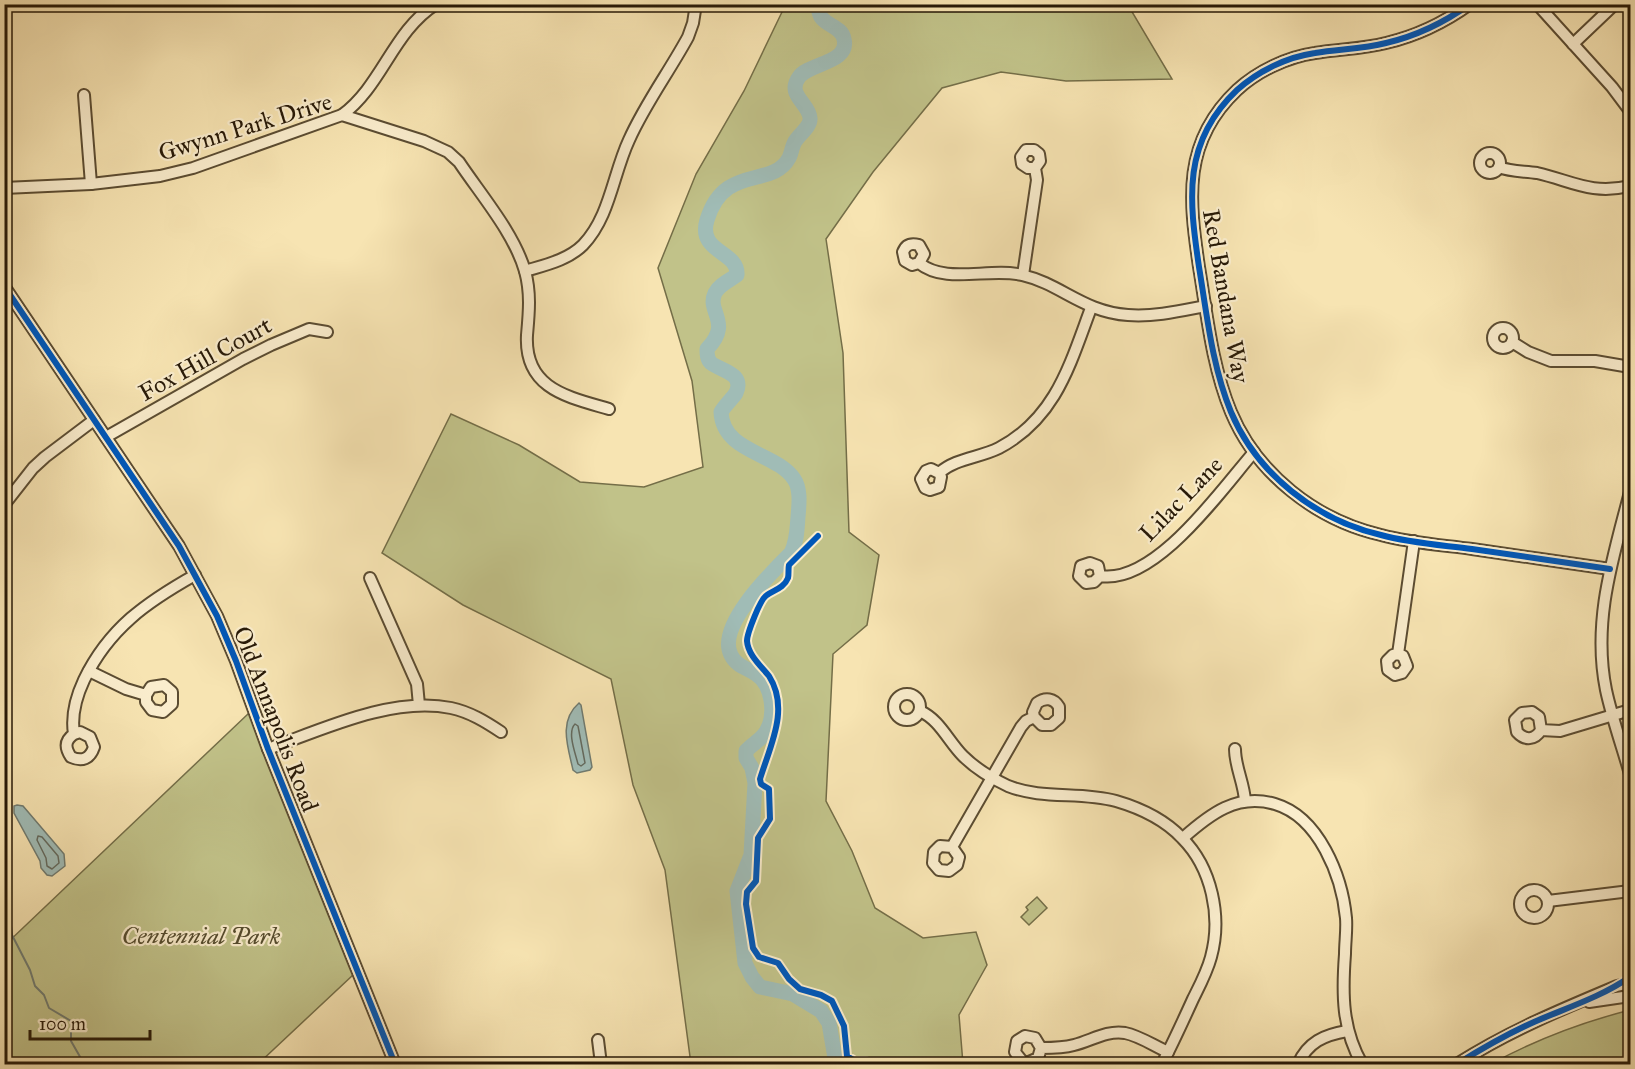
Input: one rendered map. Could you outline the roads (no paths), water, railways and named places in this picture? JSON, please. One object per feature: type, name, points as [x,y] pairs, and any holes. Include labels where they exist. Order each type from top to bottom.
[{"type":"street","points":[[342,115],[357,105],[403,36],[436,4]]},
{"type":"street","points":[[525,271],[556,262],[570,255],[582,247],[591,235],[605,208],[628,141],[688,37],[696,4]]},
{"type":"street","name":"Red Bandana Way","points":[[1470,4],[1443,21],[1388,43],[1315,53],[1285,61],[1248,81],[1223,105],[1198,149],[1192,177],[1191,209],[1219,378],[1233,415],[1254,452],[1279,480],[1325,514],[1358,529],[1380,535],[1610,569]]},
{"type":"street","points":[[1537,4],[1612,87],[1630,111]]},
{"type":"street","points":[[1573,44],[1615,4]]},
{"type":"street","points":[[84,95],[91,184]]},
{"type":"street","name":"Gwynn Park Drive","points":[[4,188],[91,184],[159,176],[193,168],[342,115],[424,141],[448,152],[459,162],[518,252],[529,289],[527,352],[536,374],[544,383],[560,393],[609,409]]},
{"type":"street","points":[[1499,167],[1536,173],[1585,187],[1613,189],[1630,186]]},
{"type":"street","points":[[1023,275],[1037,180],[1035,168]]},
{"type":"street","points":[[919,263],[927,269],[948,274],[991,272],[1023,275],[1052,287],[1091,308],[1128,315],[1146,315],[1206,306]]},
{"type":"street","name":"Old Annapolis Road","points":[[4,286],[179,546],[195,575],[236,661],[268,749],[395,1065]]},
{"type":"street","points":[[939,473],[952,464],[998,448],[1035,420],[1060,386],[1091,308]]},
{"type":"street","name":"Fox Hill Court","points":[[106,437],[271,345],[309,329],[327,332]]},
{"type":"street","points":[[1512,342],[1528,352],[1551,361],[1595,362],[1630,367]]},
{"type":"street","points":[[4,505],[39,462],[58,445],[94,420]]},
{"type":"street","name":"Lilac Lane","points":[[1100,576],[1116,576],[1130,572],[1155,559],[1167,549],[1254,452]]},
{"type":"street","points":[[1630,492],[1610,569],[1602,615],[1601,643],[1603,670],[1613,716],[1630,774]]},
{"type":"street","points":[[1398,654],[1414,541]]},
{"type":"street","points":[[74,734],[72,726],[75,706],[89,670],[104,646],[125,622],[156,597],[195,575]]},
{"type":"street","points":[[370,578],[413,675],[419,705]]},
{"type":"street","points":[[89,670],[126,689],[146,695]]},
{"type":"street","points":[[268,749],[393,708],[419,705],[467,713],[501,732]]},
{"type":"street","points":[[1541,730],[1560,731],[1630,710]]},
{"type":"street","points":[[920,711],[933,718],[962,756],[977,769],[993,778],[1017,789],[1037,794],[1096,797],[1131,806],[1147,813],[1183,838],[1194,854],[1208,882],[1214,909],[1215,937],[1208,967],[1162,1065]]},
{"type":"street","points":[[952,847],[1021,727],[1034,717]]},
{"type":"street","points":[[1235,749],[1235,758],[1244,782],[1245,801]]},
{"type":"street","points":[[1183,838],[1213,813],[1245,801],[1273,804],[1292,812],[1302,819],[1318,837],[1341,891],[1346,921],[1342,990],[1347,1031],[1362,1065]]},
{"type":"street","points":[[1548,901],[1630,891]]},
{"type":"street","points":[[1457,1065],[1498,1039],[1617,986],[1630,977]]},
{"type":"street","points":[[1617,986],[1630,983]]},
{"type":"street","points":[[1580,1003],[1630,996]]},
{"type":"street","points":[[1298,1065],[1306,1050],[1320,1038],[1347,1031]]},
{"type":"street","points":[[1041,1048],[1077,1044],[1117,1032],[1133,1035],[1168,1052]]},
{"type":"street","points":[[598,1041],[601,1065]]},
{"type":"water","points":[[579,703],[592,767],[590,770],[577,773],[573,770],[566,735],[568,718]]},
{"type":"water","points":[[14,806],[23,806],[64,854],[65,866],[52,876],[47,875],[41,868],[40,861],[14,813]]},
{"type":"waterway","points":[[817,4],[821,17],[843,35],[844,47],[835,58],[804,72],[796,83],[797,94],[809,113],[809,124],[795,142],[789,158],[781,167],[771,173],[736,184],[725,191],[715,202],[707,220],[708,239],[732,261],[737,275],[715,293],[713,300],[719,324],[718,332],[707,351],[711,363],[731,374],[737,381],[736,393],[721,412],[724,426],[740,444],[786,470],[798,487],[799,497],[796,535],[791,553],[748,600],[731,630],[728,643],[731,655],[736,662],[756,674],[766,685],[772,710],[766,732],[746,751],[746,758],[752,768],[755,783],[751,855],[737,891],[745,963],[760,987],[793,994],[821,1011],[829,1023],[836,1064]]},
{"type":"waterway","points":[[4,912],[35,986],[44,995],[49,1008],[71,1021],[71,1041],[83,1062],[87,1064]]},
{"type":"park label","name":"Centennial Park","points":[[201,936]]}]
